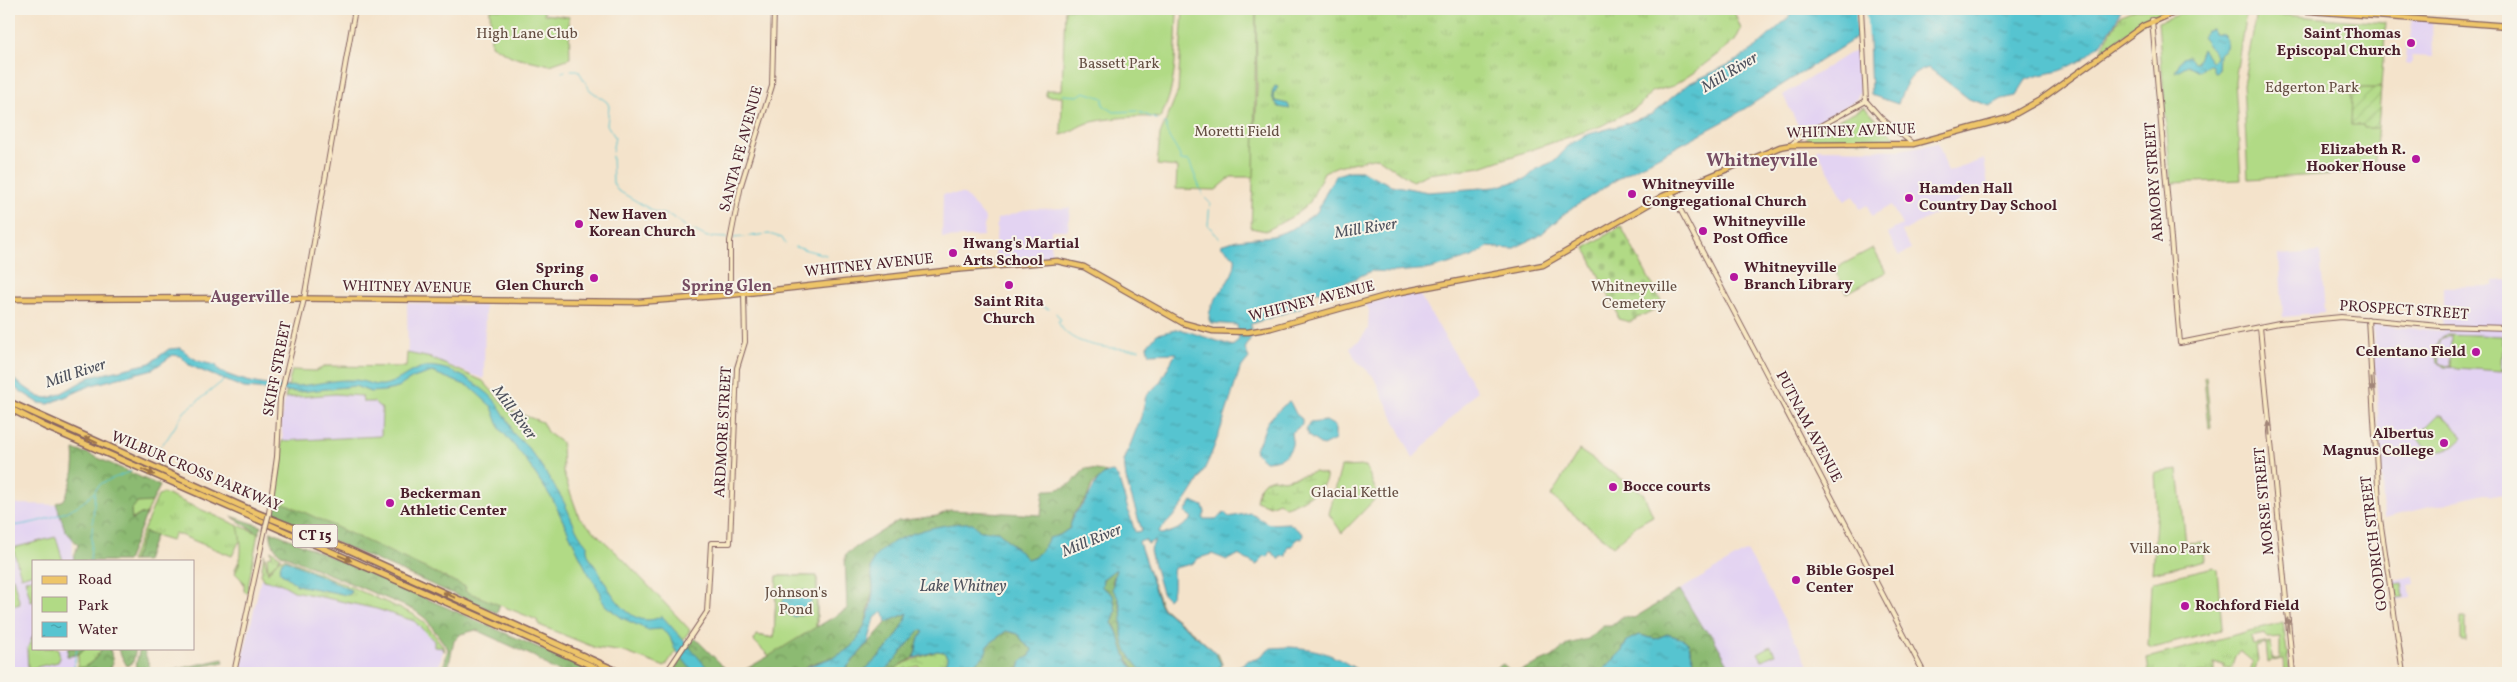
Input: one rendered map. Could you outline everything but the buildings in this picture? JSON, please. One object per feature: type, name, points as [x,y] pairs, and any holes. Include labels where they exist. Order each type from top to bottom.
[{"type":"highway","name":"WILBUR CROSS PARKWAY","points":[[9,402],[257,513],[347,549],[621,673]]},
{"type":"highway","name":"WILBUR CROSS PARKWAY","points":[[9,408],[44,426],[608,673]]},
{"type":"main road","name":"SKIFF STREET","points":[[234,673],[268,513],[277,457],[281,395],[304,299],[355,9]]},
{"type":"main road","name":"SANTA FE AVENUE","points":[[730,295],[730,241],[739,193],[772,86],[774,9]]},
{"type":"main road","points":[[1862,9],[1866,101],[1880,118],[1913,144]]},
{"type":"main road","name":"WHITNEY AVENUE","points":[[9,299],[630,302],[730,295],[953,270],[1064,261],[1092,272],[1184,323],[1213,331],[1253,331],[1396,293],[1543,265],[1671,192],[1769,151],[1791,145],[1913,144],[1996,122],[2023,111],[2152,20],[2183,9]]},
{"type":"main road","points":[[2284,9],[2508,26]]},
{"type":"main road","name":"ARMORY STREET","points":[[2152,20],[2180,343]]},
{"type":"main road","points":[[1791,145],[1800,136],[1866,101]]},
{"type":"main road","name":"PUTNAM AVENUE","points":[[1671,192],[1924,673]]},
{"type":"main road","name":"ARDMORE STREET","points":[[666,673],[706,615],[711,543],[730,543],[737,368],[745,342],[744,293]]},
{"type":"main road","name":"PROSPECT STREET","points":[[2180,343],[2260,326],[2334,317],[2440,326],[2508,328]]},
{"type":"main road","name":"GOODRICH STREET","points":[[2368,319],[2380,518],[2403,673]]},
{"type":"main road","name":"MORSE STREET","points":[[2260,326],[2292,673]]},
{"type":"shaded area","points":[[2412,19],[2432,20],[2433,57],[2412,56],[2410,65],[2405,64],[2406,45],[2410,41]]},
{"type":"shaded area","points":[[1857,51],[1860,91],[1856,100],[1801,131],[1783,95],[1848,54]]},
{"type":"shaded area","name":"Hamden Hall Country Day School","points":[[1938,143],[1948,172],[1984,159],[1988,185],[1902,232],[1911,250],[1899,256],[1887,233],[1902,225],[1891,205],[1872,216],[1867,205],[1860,209],[1854,196],[1845,201],[1816,149],[1900,150]]},
{"type":"shaded area","points":[[943,194],[964,194],[985,218],[983,236],[942,238]]},
{"type":"shaded area","points":[[1070,208],[1068,230],[1051,230],[1051,256],[995,261],[997,219],[1030,209]]},
{"type":"shaded area","points":[[2320,252],[2325,313],[2283,317],[2279,255]]},
{"type":"shaded area","name":"Albertus Magnus College","points":[[2508,280],[2508,495],[2484,494],[2384,518],[2373,325],[2443,331],[2443,287],[2494,286],[2494,281]]},
{"type":"shaded area","points":[[1418,292],[1477,391],[1413,458],[1373,376],[1355,359],[1350,347],[1359,341],[1368,329],[1369,310],[1366,304]]},
{"type":"shaded area","points":[[407,303],[485,305],[484,379],[448,365],[408,362]]},
{"type":"shaded area","points":[[335,394],[362,396],[379,405],[382,409],[381,436],[283,441],[281,421],[285,398]]},
{"type":"shaded area","points":[[9,504],[72,505],[73,560],[32,560],[32,650],[73,650],[76,656],[74,667],[71,666],[71,673],[9,673]]},
{"type":"shaded area","points":[[1747,551],[1813,673],[1731,673],[1678,591]]},
{"type":"shaded area","points":[[2414,576],[2415,584],[2409,585],[2411,598],[2396,600],[2394,580]]},
{"type":"shaded area","points":[[261,578],[282,584],[294,591],[377,609],[414,621],[444,648],[437,673],[240,673]]},
{"type":"green space","name":"High Lane Club","points":[[490,9],[544,9],[544,14],[569,17],[570,58],[550,65],[511,56],[491,45]]},
{"type":"green space","name":"Bassett Park","points":[[1065,9],[1175,9],[1177,14],[1173,81],[1166,106],[1160,118],[1133,117],[1102,120],[1085,124],[1061,135],[1062,97],[1046,96],[1046,90],[1062,90]]},
{"type":"green space","name":"Bassett Park","points":[[1183,9],[1256,9],[1254,177],[1231,177],[1216,190],[1176,189],[1177,167],[1157,165],[1160,135],[1178,91]]},
{"type":"green space","points":[[1256,9],[1733,9],[1741,29],[1735,41],[1693,73],[1673,86],[1651,92],[1639,106],[1601,126],[1481,167],[1428,174],[1412,181],[1377,157],[1338,166],[1324,172],[1310,202],[1297,214],[1266,231],[1251,228],[1257,86]]},
{"type":"green space","points":[[2135,9],[2171,9],[2146,20],[2102,51],[2101,49],[2121,15]]},
{"type":"green space","points":[[2213,9],[2246,12],[2235,81],[2241,180],[2171,183],[2158,22],[2183,13]]},
{"type":"green space","name":"Edgerton Park","points":[[2257,13],[2386,23],[2374,172],[2248,179],[2243,84]]},
{"type":"green space","points":[[2357,88],[2381,88],[2378,128],[2364,128],[2363,125],[2351,125],[2352,93]]},
{"type":"green space","points":[[1864,107],[1896,138],[1896,141],[1806,140],[1808,135]]},
{"type":"green space","name":"Whitneyville Cemetery","points":[[1621,226],[1663,305],[1630,322],[1618,319],[1617,312],[1585,248]]},
{"type":"green space","points":[[1873,248],[1886,272],[1847,293],[1834,269]]},
{"type":"green space","name":"Celentano Field","points":[[2447,334],[2502,336],[2508,338],[2502,337],[2501,369],[2508,369],[2501,371],[2444,367],[2437,361],[2434,349],[2439,339]],"holes":[[[2451,335],[2450,367],[2440,363],[2436,350],[2440,339]]]},
{"type":"green space","name":"Beckerman Athletic Center","points":[[407,353],[431,358],[483,381],[509,410],[542,422],[547,432],[562,443],[563,472],[579,517],[624,560],[690,630],[665,667],[624,652],[596,648],[539,625],[537,620],[465,591],[466,587],[280,501],[280,503],[276,502],[282,441],[381,436],[382,409],[374,402],[363,402],[362,396],[335,394],[285,398],[292,370],[316,371],[326,366],[406,367]]},
{"type":"green space","points":[[2206,376],[2211,427],[2209,428],[2204,377]]},
{"type":"green space","points":[[2438,415],[2442,415],[2463,437],[2450,448],[2440,451],[2429,448],[2416,437]]},
{"type":"green space","points":[[74,450],[87,453],[160,486],[152,502],[137,503],[131,510],[132,520],[141,514],[146,515],[127,560],[73,560],[78,545],[65,530],[56,503],[64,500],[69,488],[74,470]]},
{"type":"green space","points":[[1579,450],[1643,493],[1653,516],[1637,525],[1613,546],[1551,496]]},
{"type":"green space","name":"Glacial Kettle","points":[[1366,466],[1378,496],[1342,533],[1329,514],[1341,467]]},
{"type":"green space","points":[[1085,468],[1107,472],[1092,485],[1087,498],[1073,514],[1070,528],[1060,535],[1049,539],[1043,549],[1035,556],[1027,559],[998,531],[980,531],[871,566],[873,589],[864,630],[855,643],[841,655],[810,664],[797,673],[739,673],[769,656],[754,641],[756,635],[774,638],[777,576],[817,576],[817,627],[847,609],[845,556],[847,553],[898,521],[937,516],[950,510],[1041,515],[1044,490],[1063,488],[1072,482]]},
{"type":"green space","name":"Villano Park","points":[[2178,470],[2186,543],[2203,542],[2205,560],[2152,573],[2157,507],[2155,473]]},
{"type":"green space","points":[[1315,472],[1326,475],[1326,480],[1317,490],[1296,503],[1285,507],[1279,502],[1270,506],[1256,501],[1259,488],[1265,481],[1273,478],[1283,480]]},
{"type":"green space","points":[[279,491],[503,597],[497,613],[273,515]]},
{"type":"green space","points":[[163,493],[239,526],[250,534],[246,546],[246,540],[239,542],[232,556],[175,533],[171,541],[145,533],[133,560],[130,560],[158,496]]},
{"type":"green space","points":[[152,502],[146,515],[141,514],[131,520],[131,510],[135,503]]},
{"type":"green space","points":[[231,516],[261,526],[259,534]]},
{"type":"green space","points":[[238,525],[258,533],[247,593],[244,591],[244,582],[235,573],[241,555]]},
{"type":"green space","points":[[271,531],[597,673],[567,673],[552,669],[535,657],[476,630],[461,634],[454,641],[447,673],[442,673],[448,649],[426,619],[414,610],[281,554],[273,544]]},
{"type":"green space","points":[[145,532],[155,536],[146,560],[133,560]]},
{"type":"green space","points":[[56,537],[63,560],[32,560],[32,574],[21,577],[13,548]]},
{"type":"green space","points":[[1138,542],[1163,608],[1177,620],[1163,609],[1159,603]]},
{"type":"green space","points":[[245,548],[240,565],[244,584],[235,569]]},
{"type":"green space","points":[[271,550],[281,557],[268,571],[267,557],[272,556]]},
{"type":"green space","points":[[264,554],[268,573],[278,560],[285,558],[413,614],[425,623],[444,647],[445,651],[442,650],[443,648],[434,647],[434,641],[414,621],[377,609],[294,591],[282,584],[263,580],[261,575]]},
{"type":"green space","name":"Rochford Field","points":[[2214,567],[2217,570],[2222,627],[2220,631],[2152,648],[2148,646],[2151,584],[2154,581]]},
{"type":"green space","points":[[1117,568],[1112,582],[1117,594],[1124,625],[1122,635],[1143,672],[1147,673],[1136,671],[1125,656],[1116,628],[1112,623],[1116,611],[1101,587],[1103,579]]},
{"type":"green space","name":"Johnson's Pond","points":[[777,576],[817,576],[816,627],[769,656],[754,641],[756,635],[774,638]]},
{"type":"green space","points":[[13,578],[20,604],[9,607],[9,579]]},
{"type":"green space","points":[[32,578],[31,602],[25,580]]},
{"type":"green space","points":[[2402,583],[2404,597],[2397,598],[2395,584]]},
{"type":"green space","points":[[1680,590],[1702,627],[1712,635],[1733,673],[1698,673],[1688,643],[1683,639],[1667,634],[1655,639],[1640,635],[1627,641],[1622,651],[1604,669],[1603,673],[1515,673],[1552,657],[1568,644],[1588,639],[1603,626],[1611,626],[1623,616],[1634,618]]},
{"type":"green space","points":[[908,613],[895,639],[868,667],[861,673],[842,673],[887,622]]},
{"type":"green space","points":[[2461,618],[2466,618],[2466,641],[2461,641]]},
{"type":"green space","points":[[2283,622],[2290,673],[2285,673],[2284,659],[2268,663],[2266,644],[2256,647],[2258,659],[2254,673],[2250,673],[2253,662],[2240,651],[2232,668],[2224,668],[2224,664],[2214,664],[2214,673],[2149,673],[2147,658]],"holes":[[[2265,634],[2267,638],[2280,637],[2280,659],[2272,659],[2271,642],[2253,645],[2251,637]]]},
{"type":"green space","points":[[919,630],[924,631],[919,638],[914,658],[900,665],[893,673],[881,673],[888,668]]},
{"type":"green space","points":[[1006,631],[1018,634],[1025,644],[1033,649],[1030,656],[1021,661],[1018,673],[963,673],[975,664],[988,645]]},
{"type":"green space","points":[[32,638],[32,650],[58,650],[60,658],[58,662],[28,669],[27,649]]},
{"type":"green space","points":[[695,638],[730,673],[712,673],[688,647]]},
{"type":"green space","points":[[1202,641],[1218,654],[1222,664],[1220,673],[1217,673],[1219,666],[1216,657]]},
{"type":"green space","points":[[1771,646],[1775,654],[1762,660],[1758,653]]},
{"type":"green space","points":[[68,650],[83,650],[73,656],[67,656]]},
{"type":"green space","points":[[83,650],[101,650],[92,662],[78,670],[78,655]]},
{"type":"green space","points":[[101,650],[110,650],[113,663],[108,673],[62,673],[65,669],[77,669],[87,665]]},
{"type":"green space","points":[[118,650],[136,650],[133,662],[127,666]]},
{"type":"green space","points":[[140,650],[144,650],[152,673],[134,673]]},
{"type":"green space","points":[[937,651],[944,652],[948,659],[942,673],[919,673],[919,666],[893,673],[900,665]]},
{"type":"green space","points":[[682,657],[694,673],[672,673]]},
{"type":"green space","points":[[223,659],[224,662],[171,673],[159,673]]},
{"type":"green space","points":[[1503,664],[1513,673],[1488,673]]},
{"type":"water","name":"Lake Whitney","points":[[1793,9],[1855,9],[1855,11],[1929,9],[1938,12],[1959,9],[2121,9],[2106,38],[2083,59],[2064,69],[2026,80],[2016,96],[2002,99],[1990,106],[1969,99],[1929,68],[1912,76],[1898,104],[1871,95],[1869,37],[1856,38],[1730,118],[1622,176],[1568,211],[1539,236],[1512,249],[1488,247],[1472,257],[1431,269],[1394,272],[1371,271],[1343,284],[1310,294],[1300,308],[1251,324],[1251,337],[1245,349],[1249,358],[1240,369],[1219,435],[1210,456],[1190,495],[1176,514],[1159,531],[1160,534],[1168,533],[1189,521],[1192,518],[1185,512],[1192,501],[1203,506],[1205,512],[1203,519],[1216,519],[1224,512],[1229,517],[1250,513],[1269,524],[1289,523],[1303,534],[1302,539],[1298,538],[1292,546],[1288,546],[1286,556],[1280,557],[1279,560],[1271,551],[1268,557],[1264,556],[1257,565],[1238,555],[1227,560],[1212,554],[1199,558],[1192,564],[1174,568],[1173,588],[1168,599],[1162,593],[1150,551],[1155,540],[1148,544],[1145,540],[1139,542],[1159,603],[1163,609],[1214,651],[1221,664],[1217,673],[1143,672],[1129,655],[1124,645],[1120,604],[1116,593],[1112,589],[1116,569],[1103,579],[1102,587],[1113,595],[1116,611],[1112,623],[1129,662],[1139,673],[1018,673],[1021,661],[1030,656],[1032,649],[1025,644],[1018,634],[1006,631],[988,645],[985,655],[963,673],[942,673],[948,659],[944,652],[937,651],[914,658],[919,638],[924,632],[920,630],[888,668],[881,673],[861,673],[895,639],[908,613],[887,622],[883,611],[875,618],[868,643],[842,673],[797,673],[804,668],[844,652],[856,641],[866,622],[870,608],[873,594],[871,568],[875,557],[898,540],[914,533],[947,525],[973,523],[980,531],[998,531],[1027,559],[1040,552],[1049,538],[1060,535],[1070,528],[1074,514],[1087,499],[1100,478],[1113,472],[1118,477],[1135,532],[1142,531],[1126,479],[1124,461],[1141,417],[1146,396],[1160,382],[1176,353],[1149,354],[1147,346],[1157,334],[1180,329],[1233,346],[1239,339],[1237,325],[1211,323],[1209,320],[1213,304],[1228,281],[1235,265],[1235,257],[1220,245],[1237,240],[1273,236],[1292,229],[1317,212],[1330,184],[1337,175],[1349,171],[1362,171],[1391,185],[1428,192],[1495,187],[1526,179],[1538,168],[1555,161],[1570,144],[1589,134],[1652,114],[1688,84],[1738,60],[1755,48],[1789,17]]},
{"type":"water","points":[[2212,29],[2213,34],[2223,35],[2227,40],[2226,48],[2219,54],[2218,71],[2214,72],[2211,64],[2208,64],[2199,71],[2188,65],[2175,72],[2182,58],[2188,56],[2194,62],[2197,62],[2202,49],[2211,61],[2215,59],[2216,55],[2202,37],[2206,30]]},
{"type":"water","points":[[1275,86],[1278,87],[1273,95],[1275,101],[1288,104],[1290,109],[1279,107],[1274,100],[1272,93]]},
{"type":"water","points":[[181,348],[197,360],[216,365],[219,371],[247,381],[267,385],[297,386],[357,380],[375,385],[383,385],[417,369],[426,367],[444,369],[471,381],[493,398],[509,422],[512,432],[541,465],[560,495],[579,534],[587,545],[587,552],[590,558],[615,598],[631,614],[641,619],[651,620],[662,616],[712,673],[694,673],[674,648],[670,637],[661,629],[648,630],[622,618],[606,606],[553,500],[523,456],[500,429],[492,407],[470,387],[432,372],[413,378],[395,389],[384,391],[370,392],[355,386],[298,392],[244,388],[189,365],[180,356],[173,355],[153,369],[92,385],[49,404],[39,403],[9,384],[9,376],[39,397],[48,398],[60,394],[90,377],[150,363],[169,349]]},
{"type":"water","points":[[1290,402],[1296,414],[1302,419],[1302,425],[1291,433],[1292,444],[1288,453],[1278,459],[1265,461],[1256,453],[1255,448],[1269,421],[1282,407]]},
{"type":"water","points":[[1326,421],[1335,426],[1335,440],[1323,446],[1308,436],[1306,429],[1310,423]]},
{"type":"water","points":[[286,560],[351,590],[350,594],[297,585],[279,571],[282,561]]},
{"type":"water","name":"Johnson's Pond","points":[[803,590],[809,592],[812,597],[809,612],[794,617],[782,612],[780,609],[785,598],[791,593]]},
{"type":"water","points":[[1667,634],[1683,639],[1688,643],[1698,673],[1603,673],[1604,669],[1622,651],[1627,641],[1640,635],[1655,639]]},
{"type":"water","points":[[1289,647],[1328,654],[1363,673],[1228,673],[1249,660],[1257,659],[1271,648]]},
{"type":"pier","points":[[1856,9],[1866,9],[1868,39],[1857,40]]},
{"type":"waterway","points":[[571,70],[578,70],[590,90],[607,102],[609,106],[607,125],[615,137],[612,152]]},
{"type":"waterway","points":[[1063,95],[1078,96],[1084,92],[1103,98],[1103,105],[1114,112],[1137,111],[1158,120]]},
{"type":"waterway","points":[[1164,123],[1181,160],[1189,161],[1203,196],[1210,203],[1208,225],[1219,238]]},
{"type":"waterway","points":[[612,156],[613,183],[617,190],[655,212],[671,216],[685,226]]},
{"type":"waterway","points":[[693,230],[707,237],[728,238]]},
{"type":"waterway","points":[[733,238],[769,234],[782,238],[785,243]]},
{"type":"waterway","points":[[795,247],[826,255]]},
{"type":"waterway","points":[[1024,300],[1049,309]]},
{"type":"waterway","points":[[1056,313],[1061,320],[1058,321],[1063,330],[1082,342],[1105,347],[1139,349]]},
{"type":"waterway","points":[[148,458],[167,439],[185,411],[223,381]]},
{"type":"waterway","points":[[90,560],[95,490],[102,483],[131,471]]},
{"type":"waterway","points":[[9,526],[30,523],[55,516],[78,506],[94,492]]},
{"type":"waterway","points":[[77,650],[74,666],[78,673]]},
{"type":"place","name":"Saint Thomas Episcopal Church","points":[[2411,43]]},
{"type":"place","name":"Elizabeth R. Hooker House","points":[[2416,159]]},
{"type":"place","name":"Whitneyville Congregational Church","points":[[1632,194]]},
{"type":"place","name":"Hamden Hall Country Day School","points":[[1909,198]]},
{"type":"place","name":"New Haven Korean Church","points":[[579,224]]},
{"type":"place","name":"Whitneyville Post Office","points":[[1703,231]]},
{"type":"place","name":"Hwang's Martial Arts School","points":[[953,253]]},
{"type":"place","name":"Whitneyville Branch Library","points":[[1734,277]]},
{"type":"place","name":"Spring Glen Church","points":[[594,278]]},
{"type":"place","name":"Saint Rita Church","points":[[1009,285]]},
{"type":"place","name":"Celentano Field","points":[[2476,352]]},
{"type":"place","name":"Albertus Magnus College","points":[[2444,443]]},
{"type":"place","name":"Bocce courts","points":[[1613,487]]},
{"type":"place","name":"Beckerman Athletic Center","points":[[390,503]]},
{"type":"place","name":"Bible Gospel Center","points":[[1796,580]]},
{"type":"place","name":"Rochford Field","points":[[2185,606]]},
{"type":"district","name":"Whitneyville","points":[[1762,161]]},
{"type":"district","name":"Spring Glen","points":[[727,287]]},
{"type":"district","name":"Augerville","points":[[250,298]]},
{"type":"water label","name":"Mill River","points":[[1730,73]]},
{"type":"water label","name":"Mill River","points":[[1366,229]]},
{"type":"water label","name":"Mill River","points":[[76,374]]},
{"type":"water label","name":"Mill River","points":[[514,413]]},
{"type":"water label","name":"Mill River","points":[[1092,541]]},
{"type":"park label","name":"Moretti Field","points":[[1237,132]]}]
